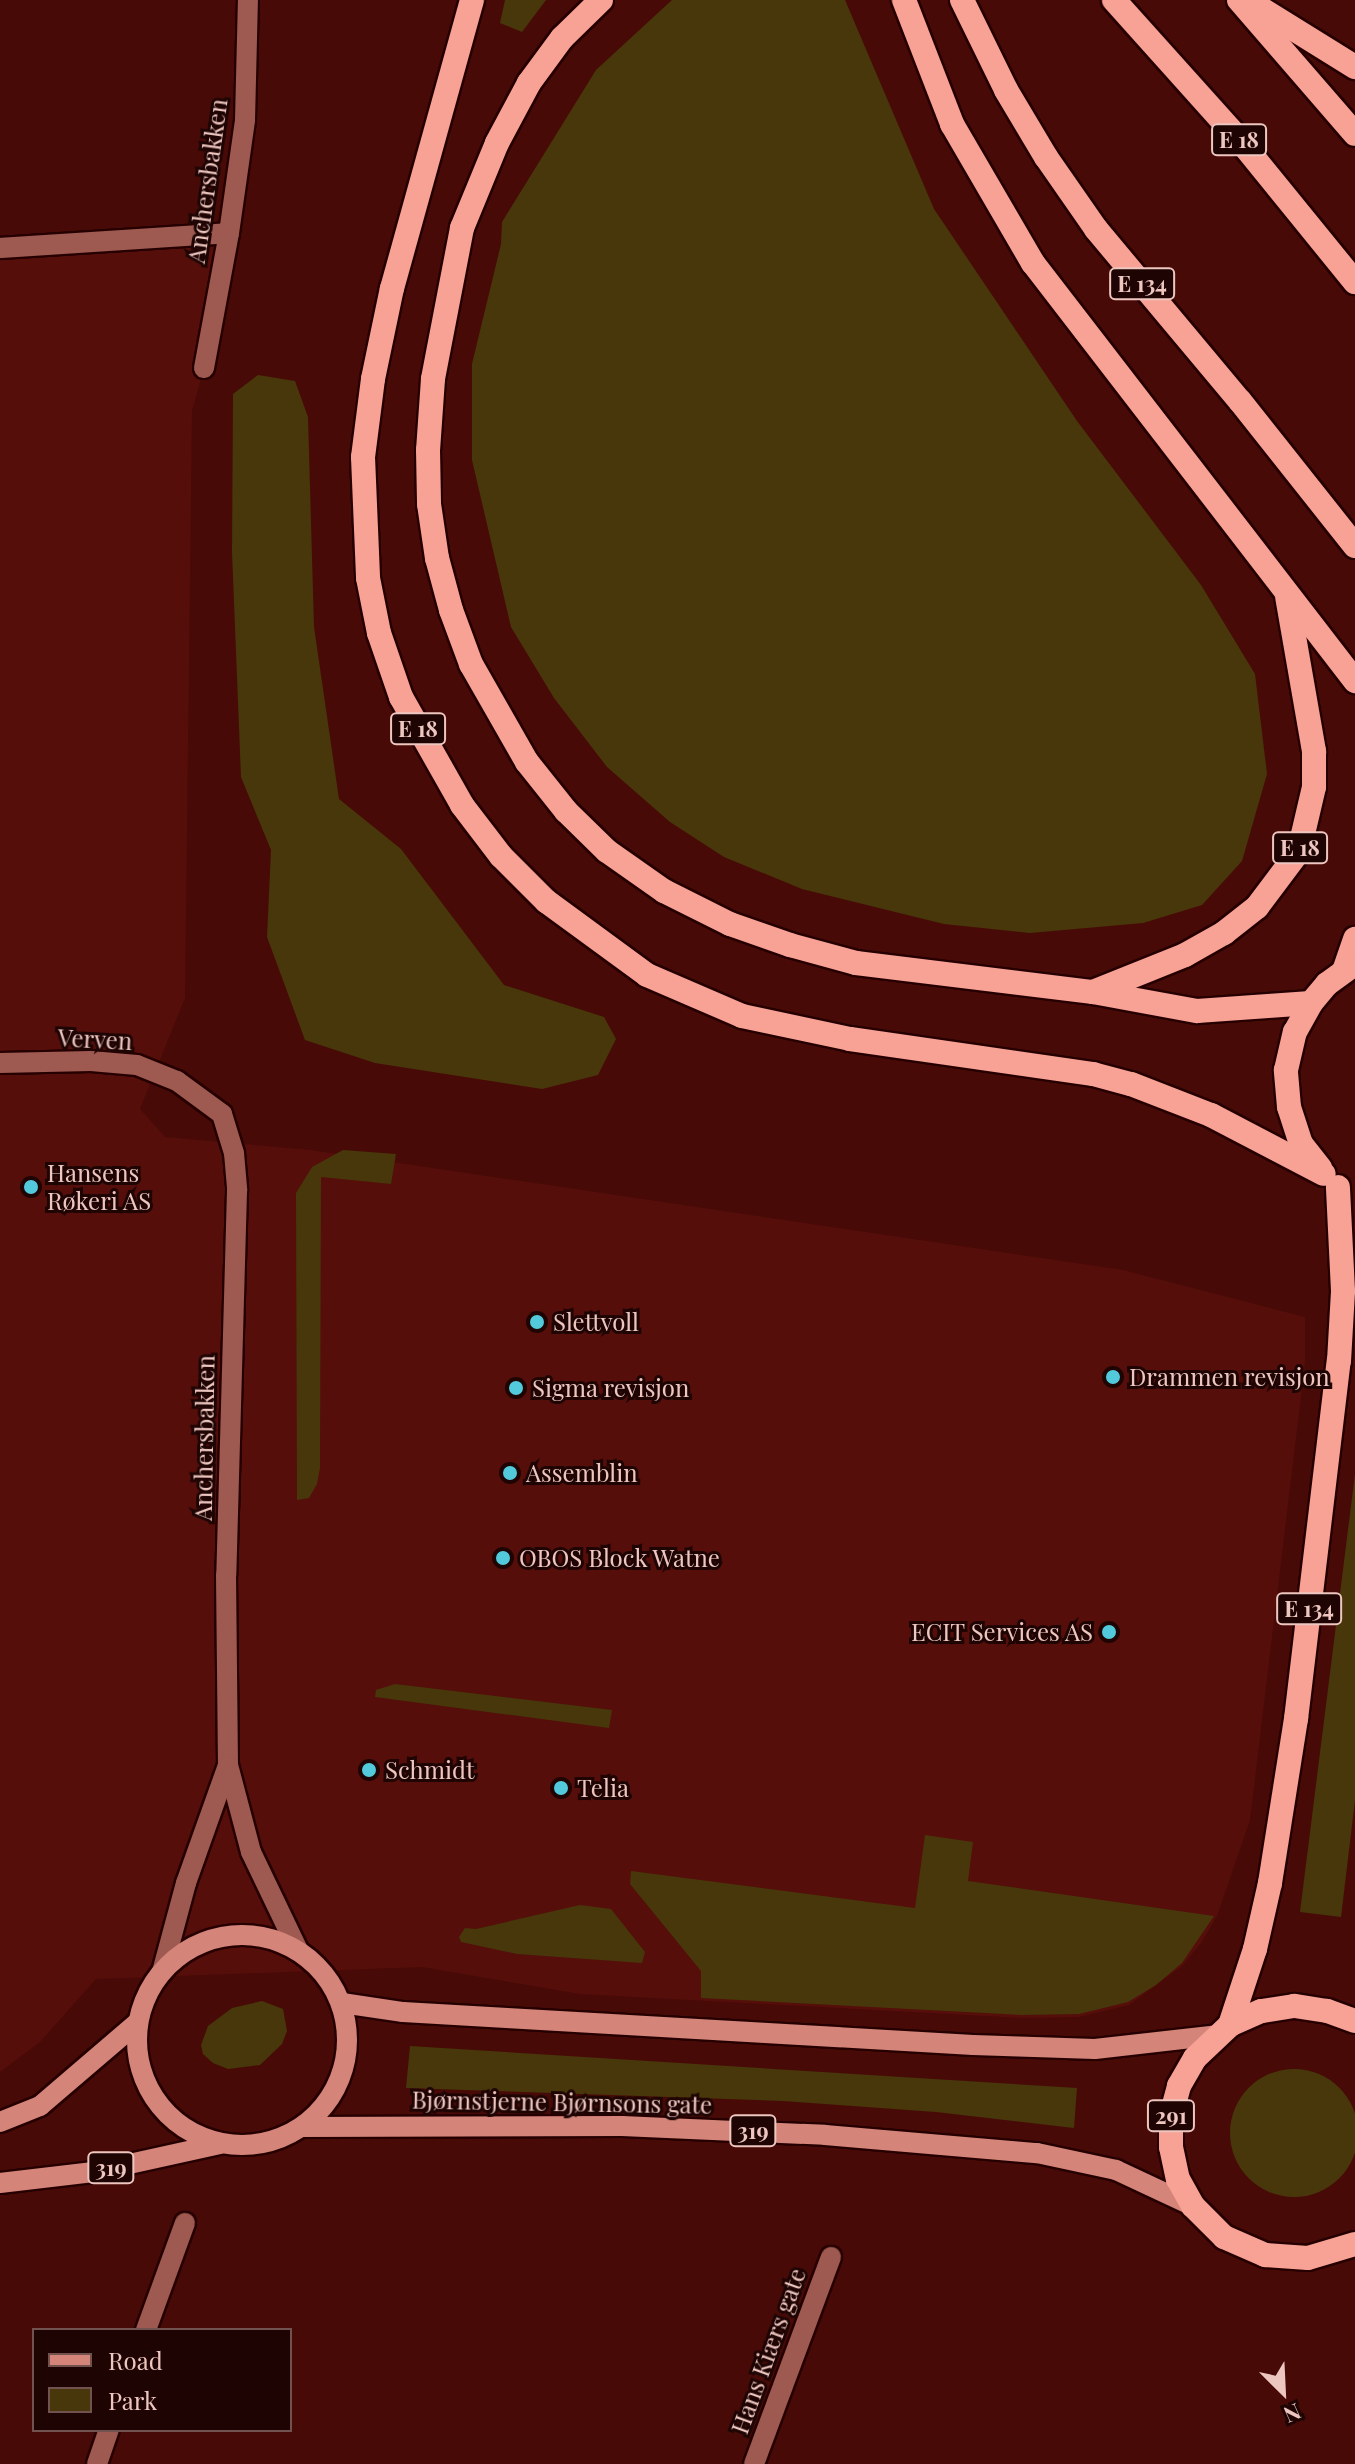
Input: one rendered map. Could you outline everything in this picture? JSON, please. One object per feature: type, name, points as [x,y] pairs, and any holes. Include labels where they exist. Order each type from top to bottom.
[{"type":"highway","name":"E 18","points":[[472,0],[392,288],[373,379],[362,471],[368,578],[379,633],[401,697],[462,805],[501,856],[546,901],[647,975],[742,1016],[850,1039],[1093,1074],[1131,1084],[1211,1115],[1339,1186]]},
{"type":"highway","name":"E 18","points":[[601,0],[562,38],[529,83],[497,143],[462,228],[433,379],[428,450],[429,504],[441,571],[471,664],[527,762],[566,811],[607,851],[664,891],[730,924],[856,963],[1093,992],[1197,1011],[1311,1003]]},
{"type":"highway","points":[[904,0],[952,124],[1033,263],[1355,681]]},
{"type":"highway","name":"E 134","points":[[962,0],[1006,90],[1046,157],[1096,229],[1223,379],[1355,546]]},
{"type":"highway","points":[[1239,0],[1355,134]]},
{"type":"highway","points":[[1246,0],[1355,67]]},
{"type":"highway","name":"E 18","points":[[1113,1],[1237,137],[1355,282]]},
{"type":"highway","name":"E 18","points":[[1093,992],[1185,955],[1224,933],[1257,907],[1299,851],[1314,787],[1314,751],[1287,592]]},
{"type":"highway","points":[[1339,1186],[1301,1144],[1289,1107],[1286,1070],[1295,1032],[1311,1003],[1349,968],[1355,939]]},
{"type":"highway","name":"E 134","points":[[1223,2030],[1255,1949],[1270,1883],[1296,1719],[1339,1361],[1343,1291],[1339,1186]]},
{"type":"highway","name":"291","points":[[1355,2021],[1327,2011],[1294,2006],[1261,2011],[1223,2030],[1187,2072],[1171,2116],[1171,2147],[1176,2168],[1193,2206],[1224,2237],[1265,2255],[1308,2258],[1355,2244]]},
{"type":"main road","name":"319","points":[[241,1935],[270,1938],[298,1950],[324,1973],[342,2003],[348,2037],[344,2072],[328,2103],[302,2127],[277,2140],[250,2146],[221,2144],[191,2133],[165,2113],[153,2095],[138,2055],[138,2022],[146,1996],[162,1972],[184,1952],[211,1939],[241,1935]]},
{"type":"main road","points":[[342,2003],[403,2012],[1095,2049],[1223,2030]]},
{"type":"main road","name":"319","points":[[0,2122],[40,2106],[138,2022]]},
{"type":"main road","name":"Bjørnstjerne Bjørnsons gate","points":[[302,2127],[622,2126],[825,2135],[1022,2152],[1116,2170],[1193,2206]]},
{"type":"main road","name":"319","points":[[0,2183],[93,2172],[221,2144]]},
{"type":"street","name":"Anchersbakken","points":[[204,368],[229,233],[245,120],[248,0]]},
{"type":"street","points":[[0,248],[229,233]]},
{"type":"street","name":"Verven","points":[[0,1063],[91,1061],[137,1065],[177,1081],[222,1114]]},
{"type":"street","name":"Anchersbakken","points":[[222,1114],[234,1153],[237,1191],[226,1575],[228,1765]]},
{"type":"street","points":[[228,1765],[251,1852],[298,1950]]},
{"type":"street","points":[[162,1972],[186,1883],[228,1765]]},
{"type":"street","points":[[147,2328],[185,2223]]},
{"type":"street","name":"Hans Kiærs gate","points":[[754,2464],[831,2257]]},
{"type":"street","points":[[97,2464],[108,2432]]},
{"type":"shaded area","points":[[229,233],[204,368],[192,411],[185,998],[140,1109],[165,1137],[311,1150],[1123,1270],[1305,1317],[1305,1363],[1250,1820],[1217,1916],[1201,1943],[1182,1966],[1129,2005],[1078,2017],[1023,2018],[580,1994],[422,1967],[96,1979],[40,2042],[0,2072],[0,248]]},
{"type":"green space","points":[[505,0],[546,0],[522,32],[500,23]]},
{"type":"green space","points":[[672,0],[845,0],[934,209],[1077,421],[1201,585],[1255,674],[1267,774],[1242,861],[1202,905],[1143,923],[1030,933],[944,924],[802,889],[724,857],[670,822],[607,767],[554,698],[511,627],[472,460],[472,364],[501,244],[502,222],[596,70]]},
{"type":"green space","points":[[258,375],[295,381],[308,417],[314,627],[339,799],[401,849],[504,985],[604,1017],[616,1039],[598,1075],[542,1089],[375,1063],[305,1040],[267,937],[271,850],[241,777],[232,552],[233,394]]},
{"type":"green space","points":[[343,1150],[396,1154],[391,1184],[321,1177],[320,1468],[317,1484],[309,1498],[297,1500],[296,1193],[312,1167]]},
{"type":"green space","points":[[1355,1474],[1355,1800],[1341,1917],[1300,1912]]},
{"type":"green space","points":[[395,1684],[612,1710],[609,1728],[375,1697],[376,1690]]},
{"type":"green space","points":[[925,1835],[973,1842],[968,1881],[1214,1916],[1182,1963],[1156,1985],[1128,2002],[1079,2014],[1022,2015],[701,1998],[701,1971],[630,1884],[631,1871],[915,1908]]},
{"type":"green space","points":[[580,1905],[611,1909],[645,1952],[642,1963],[517,1954],[461,1942],[459,1937],[465,1928],[476,1929]]},
{"type":"green space","points":[[262,2001],[283,2009],[287,2031],[282,2044],[260,2065],[228,2069],[213,2063],[203,2054],[201,2045],[208,2026],[232,2008]]},
{"type":"green space","points":[[410,2046],[1077,2088],[1074,2128],[936,2112],[783,2101],[406,2088]]},
{"type":"green space","points":[[1294,2069],[1318,2074],[1339,2088],[1353,2109],[1356,2145],[1353,2157],[1339,2178],[1318,2192],[1294,2197],[1270,2192],[1249,2178],[1235,2157],[1230,2133],[1235,2109],[1249,2088],[1270,2074]]},
{"type":"place","name":"Hansens Røkeri AS","points":[[31,1187]]},
{"type":"place","name":"Slettvoll","points":[[537,1322]]},
{"type":"place","name":"Drammen revisjon","points":[[1113,1377]]},
{"type":"place","name":"Sigma revisjon","points":[[516,1388]]},
{"type":"place","name":"Assemblin","points":[[510,1473]]},
{"type":"place","name":"OBOS Block Watne","points":[[503,1558]]},
{"type":"place","name":"ECIT Services AS","points":[[1109,1632]]},
{"type":"place","name":"Schmidt","points":[[369,1770]]},
{"type":"place","name":"Telia","points":[[561,1788]]}]
